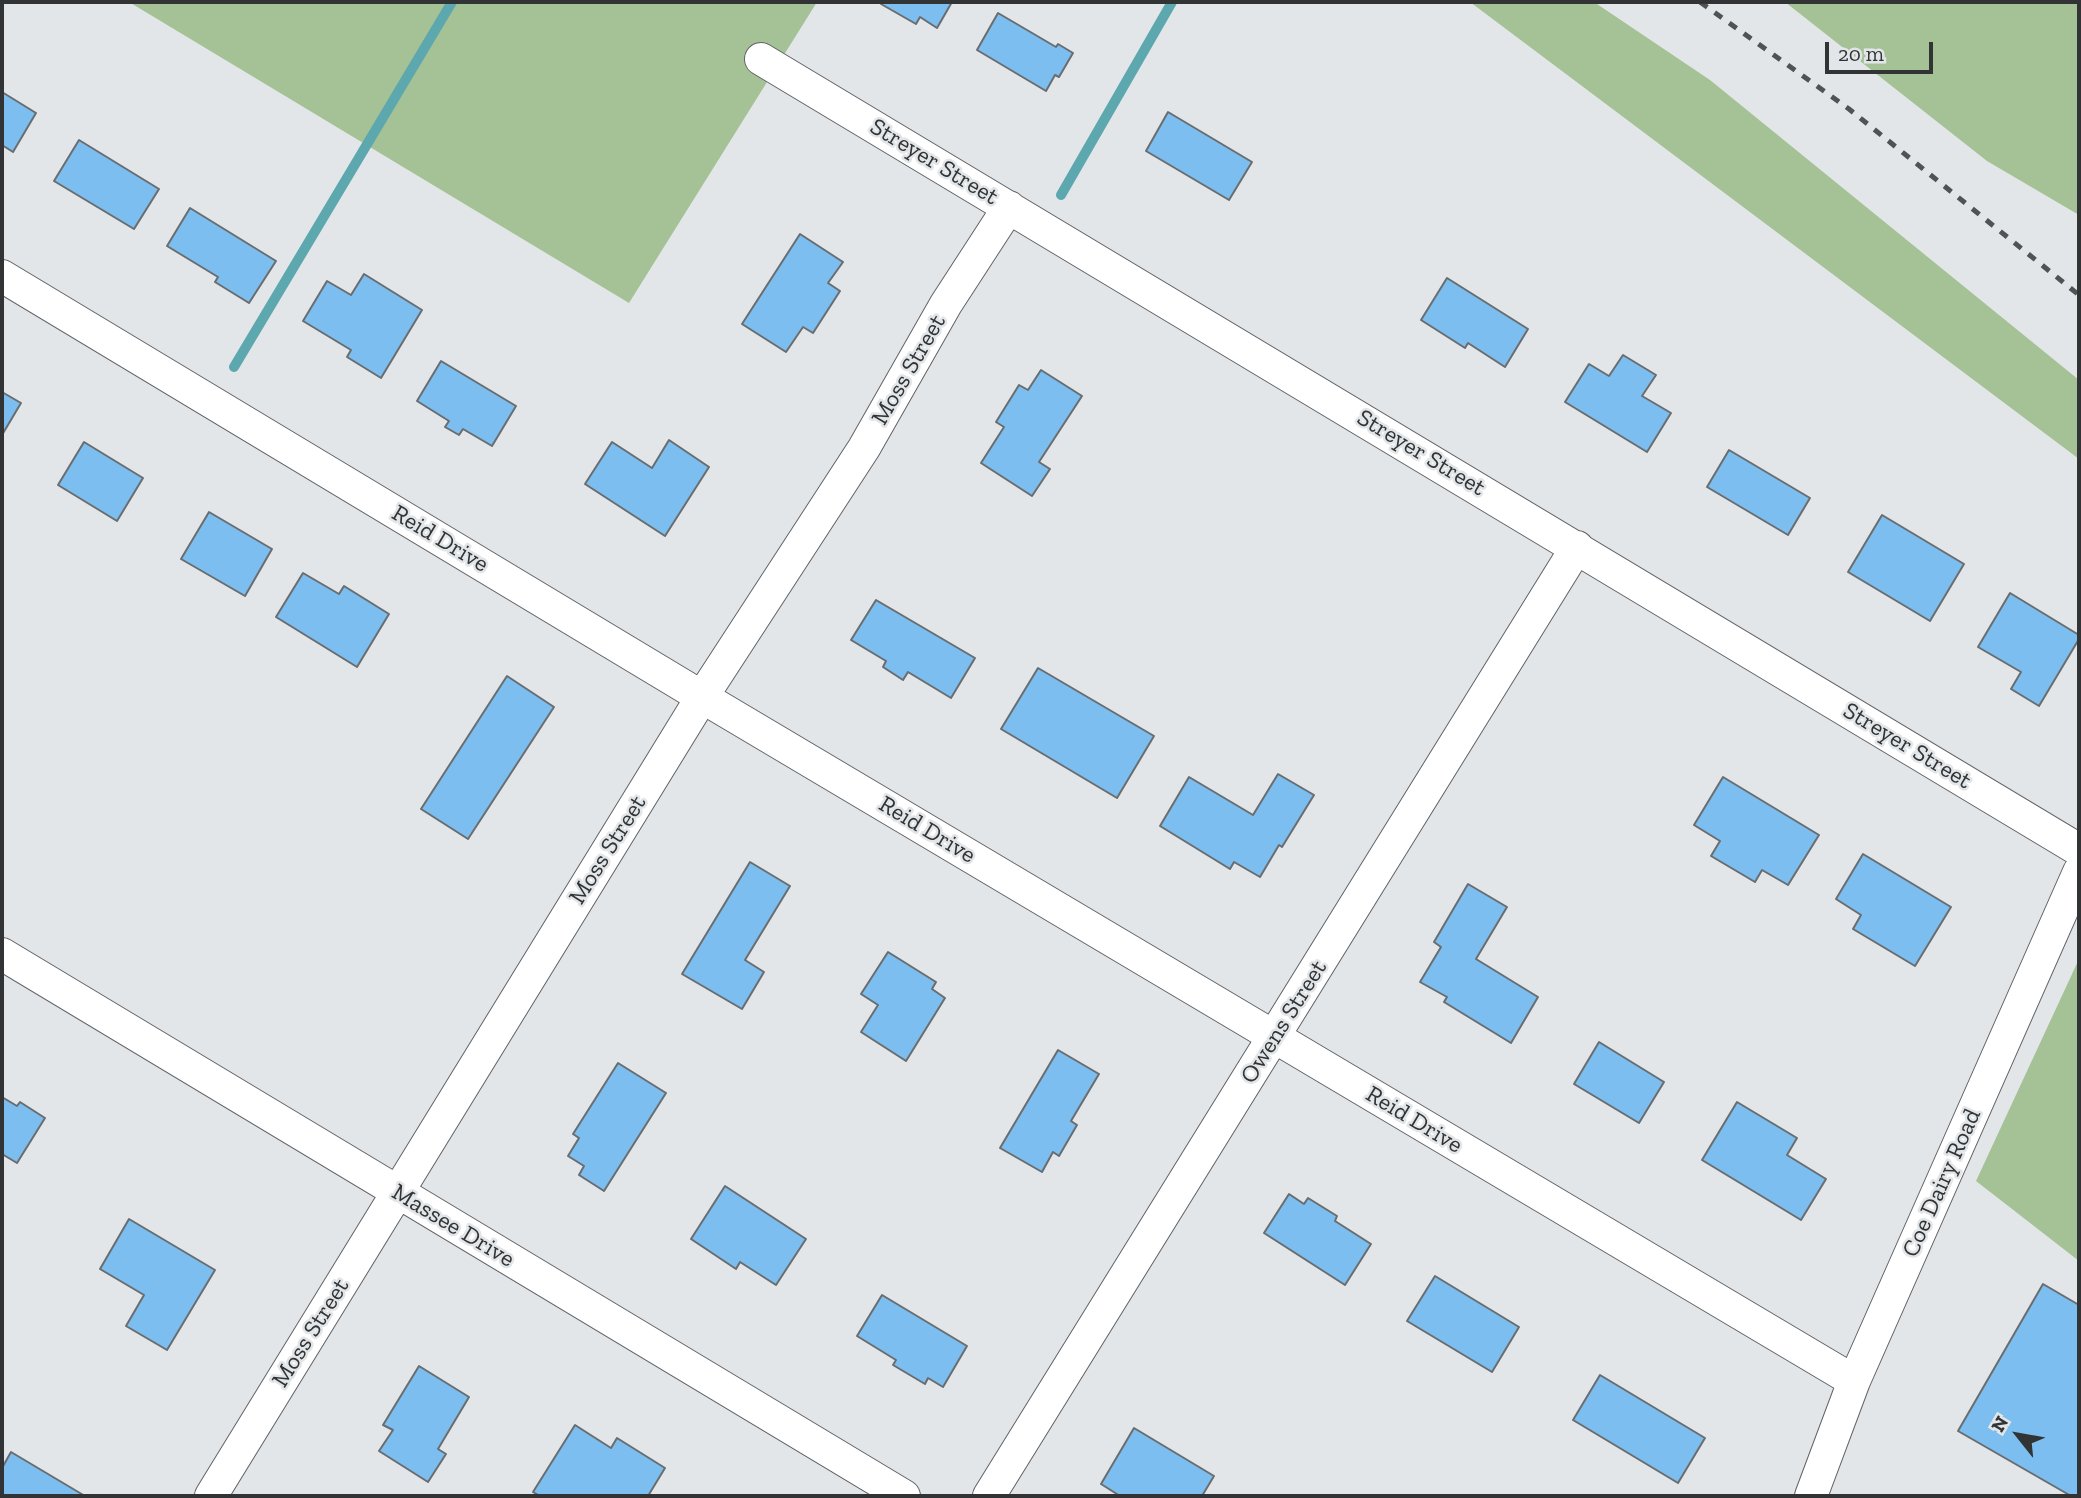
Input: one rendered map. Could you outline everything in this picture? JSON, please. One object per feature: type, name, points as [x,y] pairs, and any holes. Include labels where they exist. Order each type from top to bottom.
[{"type":"street","name":"Streyer Street","points":[[761,59],[2079,850]]},
{"type":"street","name":"Moss Street","points":[[211,1496],[702,697],[864,448],[946,304],[1009,207]]},
{"type":"street","name":"Reid Drive","points":[[2,275],[702,697],[1854,1381]]},
{"type":"street","name":"Owens Street","points":[[989,1496],[1577,547]]},
{"type":"street","name":"Coe Dairy Road","points":[[1811,1496],[1854,1381],[2079,872]]},
{"type":"street","name":"Massee Drive","points":[[2,954],[904,1496]]},
{"type":"green space","points":[[129,2],[817,2],[629,303]]},
{"type":"green space","points":[[1470,2],[1594,2],[1710,80],[2079,380],[2079,459]]},
{"type":"green space","points":[[1785,2],[2079,2],[2079,215],[1987,161]]},
{"type":"green space","points":[[2079,959],[2079,1261],[1976,1181]]},
{"type":"building","points":[[952,2],[937,28],[920,17],[916,24],[881,4]]},
{"type":"building","points":[[998,13],[1056,47],[1058,44],[1073,53],[1059,77],[1055,75],[1046,91],[977,50]]},
{"type":"building","points":[[2,92],[36,113],[13,152],[2,145]]},
{"type":"building","points":[[1168,112],[1252,162],[1229,200],[1146,151]]},
{"type":"building","points":[[79,140],[159,189],[134,229],[54,181]]},
{"type":"building","points":[[190,208],[276,261],[249,303],[215,282],[218,277],[167,246]]},
{"type":"building","points":[[800,234],[843,262],[828,283],[840,291],[813,333],[803,327],[786,352],[742,324]]},
{"type":"building","points":[[364,274],[422,310],[381,378],[347,357],[351,350],[303,321],[327,281],[351,295]]},
{"type":"building","points":[[1447,278],[1528,329],[1505,367],[1468,343],[1465,348],[1421,320]]},
{"type":"building","points":[[1623,355],[1656,375],[1642,396],[1671,413],[1647,452],[1565,402],[1589,364],[1609,376]]},
{"type":"building","points":[[441,361],[516,406],[492,446],[463,429],[459,435],[445,427],[449,421],[417,401]]},
{"type":"building","points":[[1041,370],[1082,396],[1039,462],[1050,469],[1032,496],[981,463],[1004,427],[996,422],[1019,385],[1028,390]]},
{"type":"building","points":[[2,392],[21,403],[2,435]]},
{"type":"building","points":[[669,440],[709,467],[665,536],[585,484],[612,442],[652,468]]},
{"type":"building","points":[[84,442],[143,478],[117,521],[58,485]]},
{"type":"building","points":[[1729,450],[1810,498],[1788,535],[1707,487]]},
{"type":"building","points":[[209,512],[272,549],[245,596],[181,559]]},
{"type":"building","points":[[1882,515],[1964,564],[1930,621],[1848,572]]},
{"type":"building","points":[[303,573],[339,594],[344,586],[389,614],[357,667],[276,617]]},
{"type":"building","points":[[2010,593],[2079,635],[2039,706],[2011,689],[2021,672],[1978,647]]},
{"type":"building","points":[[876,600],[975,658],[951,698],[908,672],[903,680],[883,667],[886,661],[851,640]]},
{"type":"building","points":[[1038,668],[1154,736],[1117,798],[1001,729]]},
{"type":"building","points":[[507,676],[554,707],[468,839],[421,809]]},
{"type":"building","points":[[1278,774],[1314,795],[1260,877],[1234,862],[1230,869],[1160,826],[1189,777],[1253,815]]},
{"type":"building","points":[[1723,777],[1819,835],[1788,885],[1762,870],[1755,882],[1711,856],[1720,841],[1694,825]]},
{"type":"building","points":[[1863,854],[1951,907],[1915,966],[1853,929],[1861,915],[1836,899]]},
{"type":"building","points":[[750,862],[790,886],[745,960],[764,972],[742,1009],[682,974]]},
{"type":"building","points":[[1468,884],[1507,907],[1476,959],[1538,997],[1511,1043],[1444,1002],[1447,997],[1420,982],[1441,947],[1434,942]]},
{"type":"building","points":[[888,952],[936,982],[932,989],[945,998],[906,1061],[861,1032],[878,1005],[861,994]]},
{"type":"building","points":[[1599,1042],[1664,1082],[1639,1123],[1574,1084]]},
{"type":"building","points":[[1058,1050],[1099,1074],[1071,1121],[1077,1125],[1059,1156],[1053,1152],[1042,1172],[1000,1148]]},
{"type":"building","points":[[618,1063],[666,1093],[604,1191],[579,1175],[584,1166],[568,1156],[579,1138],[573,1134]]},
{"type":"building","points":[[2,1097],[17,1106],[20,1102],[45,1118],[17,1163],[2,1154]]},
{"type":"building","points":[[1737,1102],[1797,1138],[1787,1155],[1826,1179],[1801,1220],[1702,1160]]},
{"type":"building","points":[[725,1186],[806,1239],[776,1285],[740,1262],[736,1269],[691,1239]]},
{"type":"building","points":[[1289,1194],[1304,1204],[1308,1198],[1337,1216],[1335,1221],[1371,1244],[1345,1285],[1264,1233]]},
{"type":"building","points":[[129,1219],[215,1270],[167,1350],[126,1326],[144,1295],[100,1269]]},
{"type":"building","points":[[1435,1276],[1519,1327],[1492,1372],[1407,1321]]},
{"type":"building","points":[[2043,1284],[2079,1305],[2079,1496],[2071,1496],[1958,1431]]},
{"type":"building","points":[[882,1295],[967,1346],[943,1387],[928,1378],[925,1384],[893,1365],[896,1360],[857,1336]]},
{"type":"building","points":[[419,1366],[469,1397],[438,1449],[446,1454],[428,1482],[379,1451],[393,1430],[383,1425]]},
{"type":"building","points":[[1600,1375],[1705,1438],[1678,1483],[1573,1420]]},
{"type":"building","points":[[575,1425],[611,1448],[617,1438],[665,1468],[648,1496],[540,1496],[533,1492]]},
{"type":"building","points":[[1134,1428],[1214,1476],[1202,1496],[1120,1496],[1101,1484]]},
{"type":"building","points":[[11,1452],[85,1496],[2,1496],[2,1468]]},
{"type":"waterway","points":[[234,367],[452,2]]},
{"type":"waterway","points":[[1061,195],[1172,2]]},
{"type":"railway","points":[[1700,2],[1849,109],[2079,295]]}]
